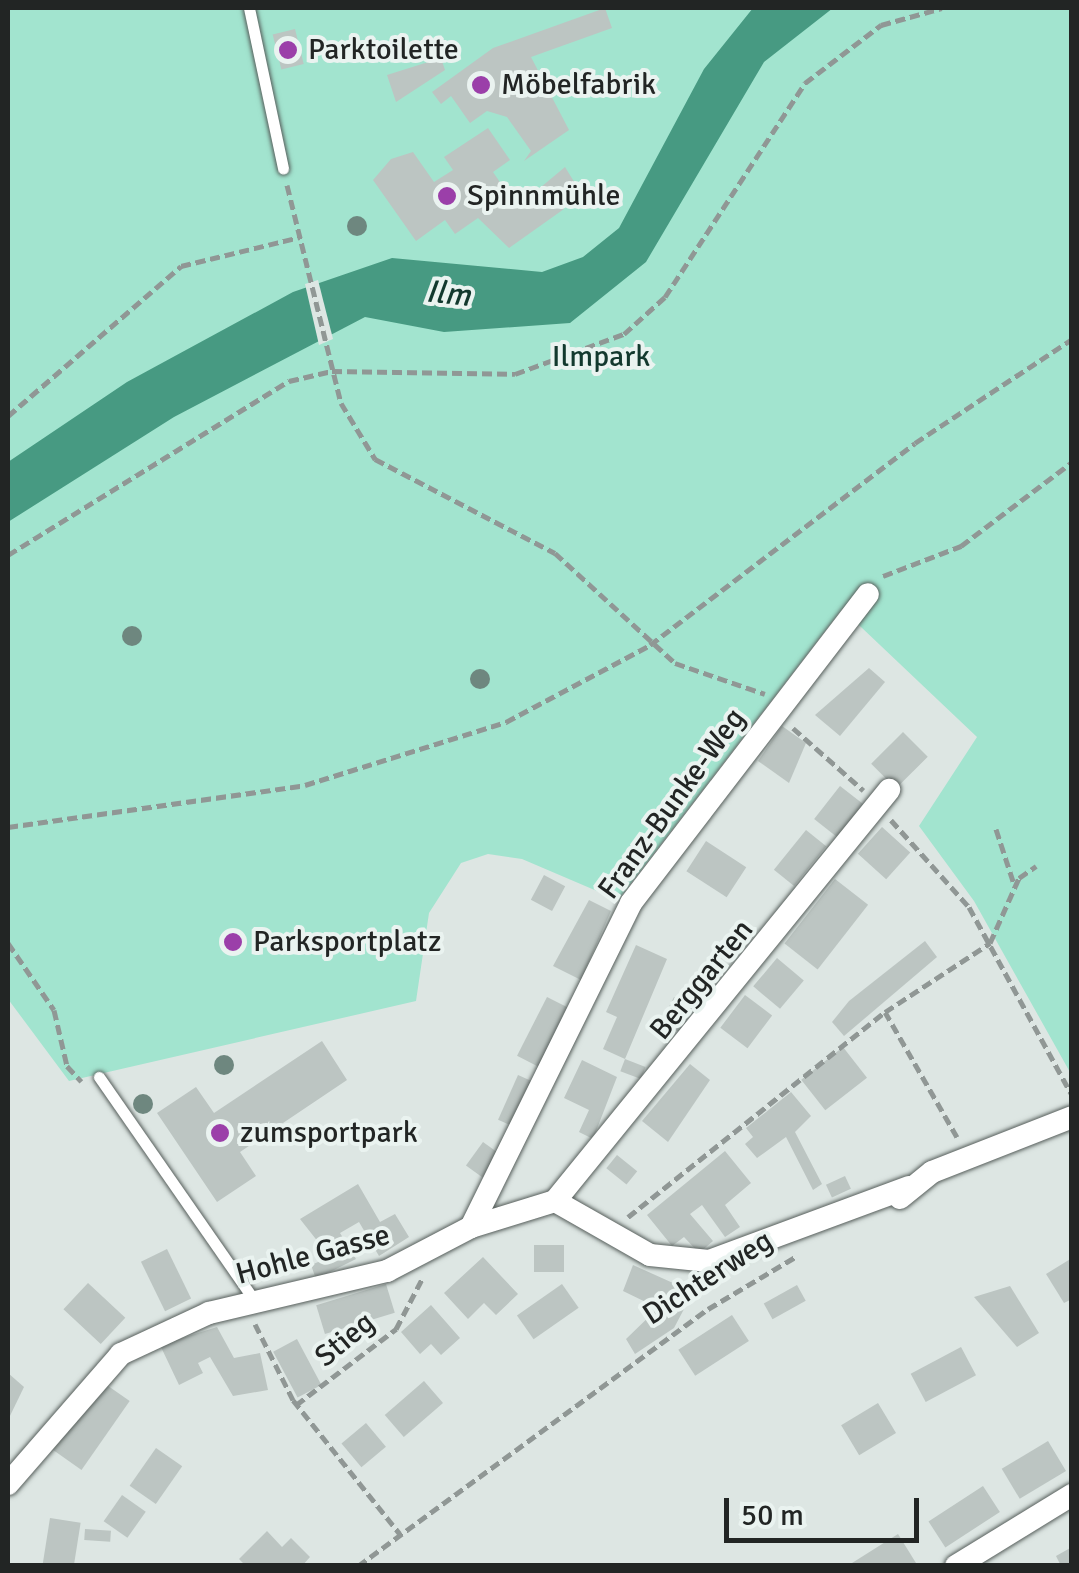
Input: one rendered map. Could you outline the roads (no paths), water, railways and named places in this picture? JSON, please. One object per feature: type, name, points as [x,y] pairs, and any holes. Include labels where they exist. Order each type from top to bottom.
[{"type":"street","name":"Franz-Bunke-Weg","points":[[471,1227],[631,903],[868,594]]},
{"type":"street","name":"Berggarten","points":[[555,1201],[889,790]]},
{"type":"street","points":[[555,1201],[606,1234],[677,1261],[738,1255],[1072,1117]]},
{"type":"street","points":[[889,1210],[909,1187]]},
{"type":"street","name":"Hohle Gasse","points":[[8,1484],[122,1354],[164,1330],[387,1271],[471,1227],[555,1201]]},
{"type":"street","points":[[956,1566],[1072,1495]]},
{"type":"lane","points":[[249,8],[285,174]]},
{"type":"lane","points":[[99,1077],[252,1305]]},
{"type":"water","name":"Ilm","points":[[753,8],[833,8],[764,62],[646,262],[570,323],[444,332],[365,317],[174,417],[8,522],[8,462],[127,382],[293,292],[392,258],[542,272],[583,257],[619,228],[704,69]]},
{"type":"place","name":"Parktoilette","points":[[288,50]]},
{"type":"place","name":"Möbelfabrik","points":[[481,85]]},
{"type":"place","name":"Spinnmühle","points":[[447,196]]},
{"type":"place","name":"Parksportplatz","points":[[233,942]]},
{"type":"place","name":"zumsportpark","points":[[220,1133]]},
{"type":"park label","name":"Ilmpark","points":[[601,357]]}]
